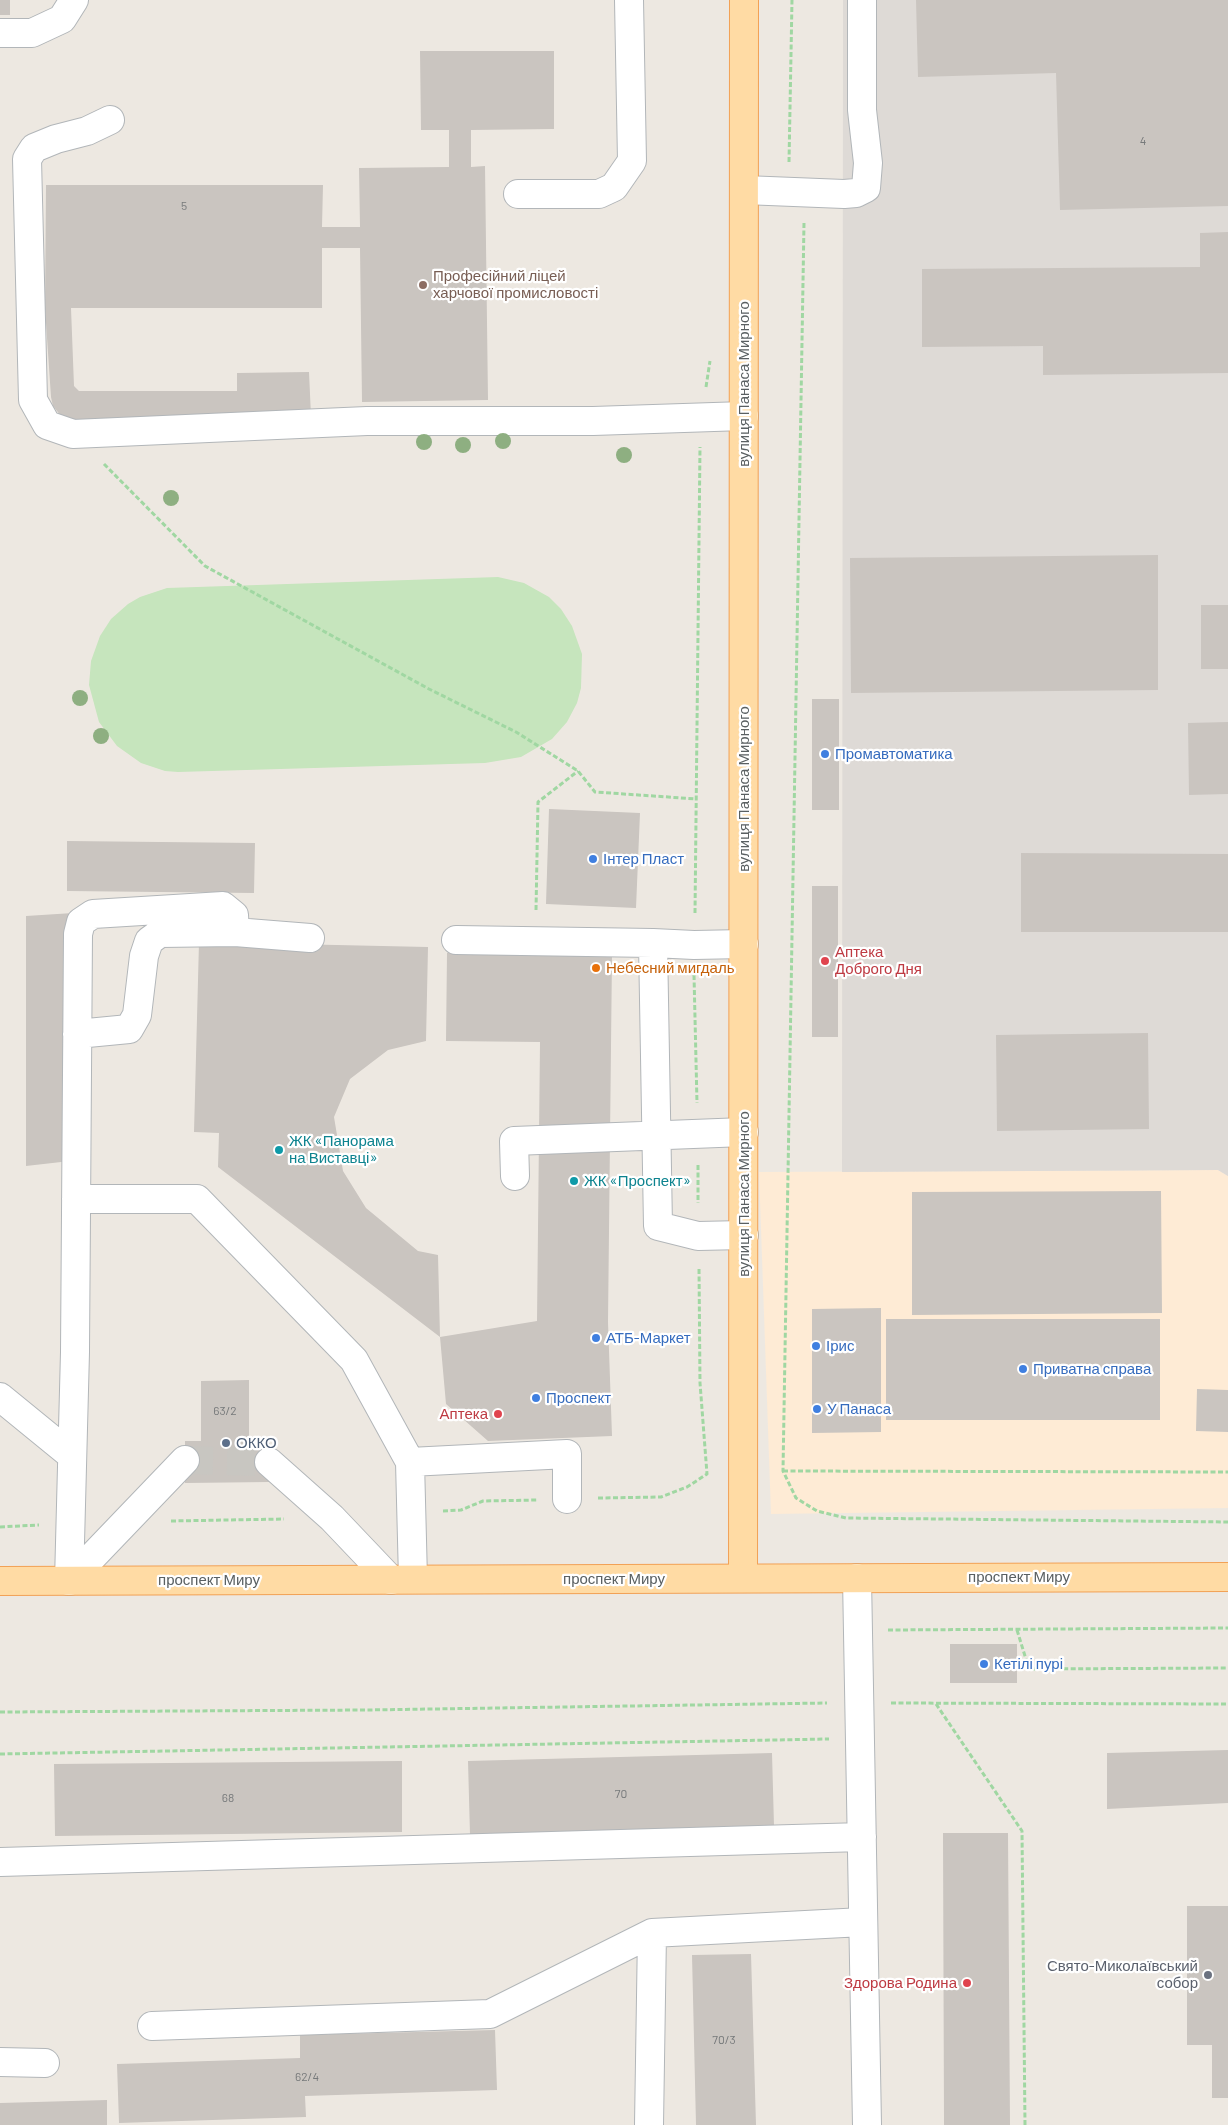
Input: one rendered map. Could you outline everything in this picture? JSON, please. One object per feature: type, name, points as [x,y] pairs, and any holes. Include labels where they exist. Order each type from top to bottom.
[{"type":"main road","name":"вулиця Панаса Мирного","points":[[743,1578],[744,0]]},
{"type":"main road","name":"проспект Миру","points":[[0,1581],[1228,1577]]},
{"type":"lane","points":[[0,33],[32,32],[47,26],[62,19],[74,0]]},
{"type":"lane","points":[[518,194],[599,194],[614,187],[632,161],[629,0]]},
{"type":"lane","points":[[744,190],[844,194],[856,193],[866,188],[868,163],[862,110],[862,0]]},
{"type":"lane","points":[[110,120],[87,131],[56,139],[34,148],[27,159],[33,400],[47,425],[74,434],[367,421],[593,421],[700,419],[744,416]]},
{"type":"lane","points":[[69,1581],[75,1352],[78,934],[81,922],[93,914],[224,906],[234,915],[235,932]]},
{"type":"lane","points":[[77,1034],[129,1029],[137,1015],[144,956],[149,941],[160,933],[235,932],[310,938]]},
{"type":"lane","points":[[456,940],[694,945],[744,944]]},
{"type":"lane","points":[[653,943],[658,1226],[698,1236],[744,1235]]},
{"type":"lane","points":[[516,1176],[514,1141],[744,1132]]},
{"type":"lane","points":[[76,1199],[197,1199],[354,1360],[410,1462],[412,1513],[402,1580]]},
{"type":"lane","points":[[0,1397],[71,1456]]},
{"type":"lane","points":[[410,1462],[568,1454],[567,1499]]},
{"type":"lane","points":[[69,1581],[185,1460]]},
{"type":"lane","points":[[270,1462],[402,1580]]},
{"type":"lane","points":[[857,1578],[867,2125]]},
{"type":"lane","points":[[0,1862],[862,1837]]},
{"type":"lane","points":[[152,2026],[490,2014],[652,1933],[863,1922]]},
{"type":"lane","points":[[649,2125],[652,1933]]},
{"type":"lane","points":[[0,2062],[45,2063]]},
{"type":"path","points":[[792,0],[789,166],[791,176],[804,193],[783,1471],[796,1498],[817,1511],[846,1518],[1228,1522]]},
{"type":"path","points":[[412,1513],[461,1510],[483,1501],[661,1497],[687,1487],[707,1474],[700,1383],[694,945],[700,419],[711,357]]},
{"type":"path","points":[[74,434],[205,566],[429,689],[516,732],[578,771],[595,792],[697,799]]},
{"type":"path","points":[[535,941],[538,802],[578,771]]},
{"type":"path","points":[[783,1471],[1228,1472]]},
{"type":"path","points":[[125,1522],[332,1518]]},
{"type":"path","points":[[0,1527],[71,1524]]},
{"type":"path","points":[[858,1631],[1228,1628]]},
{"type":"path","points":[[1017,1630],[1029,1669],[1228,1668]]},
{"type":"path","points":[[0,1712],[356,1710],[860,1703],[1228,1704]]},
{"type":"path","points":[[935,1704],[1022,1831],[1025,2125]]},
{"type":"path","points":[[0,1754],[860,1739]]},
{"type":"shaded area","points":[[843,0],[1228,0],[1228,1176],[1218,1170],[842,1172]]},
{"type":"shaded area","points":[[1218,1170],[1228,1176],[1228,1508],[771,1514],[759,1172]]},
{"type":"green space","points":[[498,577],[524,583],[549,597],[561,609],[572,626],[582,654],[581,688],[577,703],[567,722],[552,739],[521,757],[485,763],[165,771],[141,763],[117,746],[99,722],[89,685],[91,661],[100,636],[111,619],[128,604],[140,597],[167,588]]},
{"type":"building","points":[[0,0],[10,0],[10,15],[0,15]]},
{"type":"building","points":[[916,0],[1228,0],[1228,206],[1060,210],[1056,73],[918,77]]},
{"type":"building","points":[[420,51],[554,51],[554,129],[471,130],[471,167],[485,166],[488,400],[362,402],[360,248],[322,248],[322,308],[71,308],[74,386],[79,391],[237,391],[237,373],[309,372],[311,416],[78,420],[61,416],[53,406],[51,397],[45,308],[46,185],[323,185],[322,227],[360,227],[359,168],[449,167],[449,130],[421,130]]},
{"type":"building","points":[[1228,232],[1228,373],[1043,375],[1043,346],[922,347],[922,269],[1200,267],[1200,233]]},
{"type":"building","points":[[1158,555],[1158,690],[851,693],[850,558]]},
{"type":"building","points":[[1201,605],[1228,605],[1228,669],[1201,669]]},
{"type":"building","points":[[812,699],[839,699],[839,810],[812,810]]},
{"type":"building","points":[[1228,722],[1228,794],[1189,795],[1188,723]]},
{"type":"building","name":"Інтер Пласт","points":[[549,809],[640,813],[636,908],[546,904]]},
{"type":"building","points":[[67,841],[255,843],[254,893],[67,891]]},
{"type":"building","points":[[1021,853],[1228,854],[1228,932],[1021,932]]},
{"type":"building","points":[[812,886],[838,886],[838,1037],[812,1037]]},
{"type":"building","points":[[73,913],[70,1161],[26,1166],[26,916]]},
{"type":"building","name":"ЖК «Панорама на Виставці»","points":[[199,942],[428,947],[426,1041],[388,1050],[350,1079],[334,1117],[343,1171],[366,1208],[418,1251],[438,1255],[440,1337],[218,1167],[219,1133],[194,1132]]},
{"type":"building","name":"ЖК «Проспект»","points":[[447,953],[612,955],[608,1322],[612,1436],[488,1441],[446,1404],[440,1337],[537,1321],[540,1042],[446,1041]]},
{"type":"building","points":[[1148,1033],[1149,1129],[997,1131],[996,1035]]},
{"type":"building","points":[[1161,1191],[1162,1313],[912,1315],[912,1192]]},
{"type":"building","points":[[881,1308],[881,1432],[812,1433],[812,1309]]},
{"type":"building","points":[[886,1319],[1160,1319],[1160,1420],[886,1420]]},
{"type":"building","points":[[249,1380],[249,1443],[270,1443],[270,1482],[185,1483],[185,1441],[201,1441],[201,1381]]},
{"type":"building","points":[[1197,1389],[1228,1390],[1228,1432],[1196,1431]]},
{"type":"building","points":[[950,1644],[1017,1644],[1017,1683],[950,1683]]},
{"type":"building","points":[[1228,1750],[1228,1803],[1107,1809],[1107,1753]]},
{"type":"building","points":[[772,1753],[774,1826],[470,1835],[468,1761]]},
{"type":"building","points":[[402,1761],[402,1832],[55,1836],[54,1764]]},
{"type":"building","points":[[943,1833],[1008,1833],[1010,2125],[944,2125]]},
{"type":"building","name":"Свято-Миколаївський собор","points":[[1187,1906],[1228,1906],[1228,2098],[1212,2098],[1212,2045],[1187,2045]]},
{"type":"building","points":[[751,1954],[756,2125],[696,2125],[692,1955]]},
{"type":"building","points":[[495,2030],[497,2090],[305,2096],[306,2117],[119,2123],[117,2064],[300,2058],[300,2035]]},
{"type":"building","points":[[107,2100],[107,2125],[0,2125],[0,2103]]},
{"type":"tunnel","points":[[185,1460],[269,1462]]},
{"type":"place","name":"Професійний ліцей харчової промисловості","points":[[423,285]]},
{"type":"place","name":"Промавтоматика","points":[[825,754]]},
{"type":"place","name":"Інтер Пласт","points":[[593,859]]},
{"type":"place","name":"Аптека Доброго Дня","points":[[825,961]]},
{"type":"place","name":"Небесний мигдаль","points":[[596,968]]},
{"type":"place","name":"ЖК «Панорама на Виставці»","points":[[279,1150]]},
{"type":"place","name":"ЖК «Проспект»","points":[[574,1181]]},
{"type":"place","name":"АТБ-Маркет","points":[[596,1338]]},
{"type":"place","name":"Ірис","points":[[816,1346]]},
{"type":"place","name":"Приватна справа","points":[[1023,1369]]},
{"type":"place","name":"Проспект","points":[[536,1398]]},
{"type":"place","name":"У Панаса","points":[[817,1409]]},
{"type":"place","name":"Аптека","points":[[498,1414]]},
{"type":"place","name":"ОККО","points":[[226,1443]]},
{"type":"place","name":"Кетілі пурі","points":[[984,1664]]},
{"type":"place","name":"Свято-Миколаївський собор","points":[[1208,1975]]},
{"type":"place","name":"Здорова Родина","points":[[967,1983]]}]
